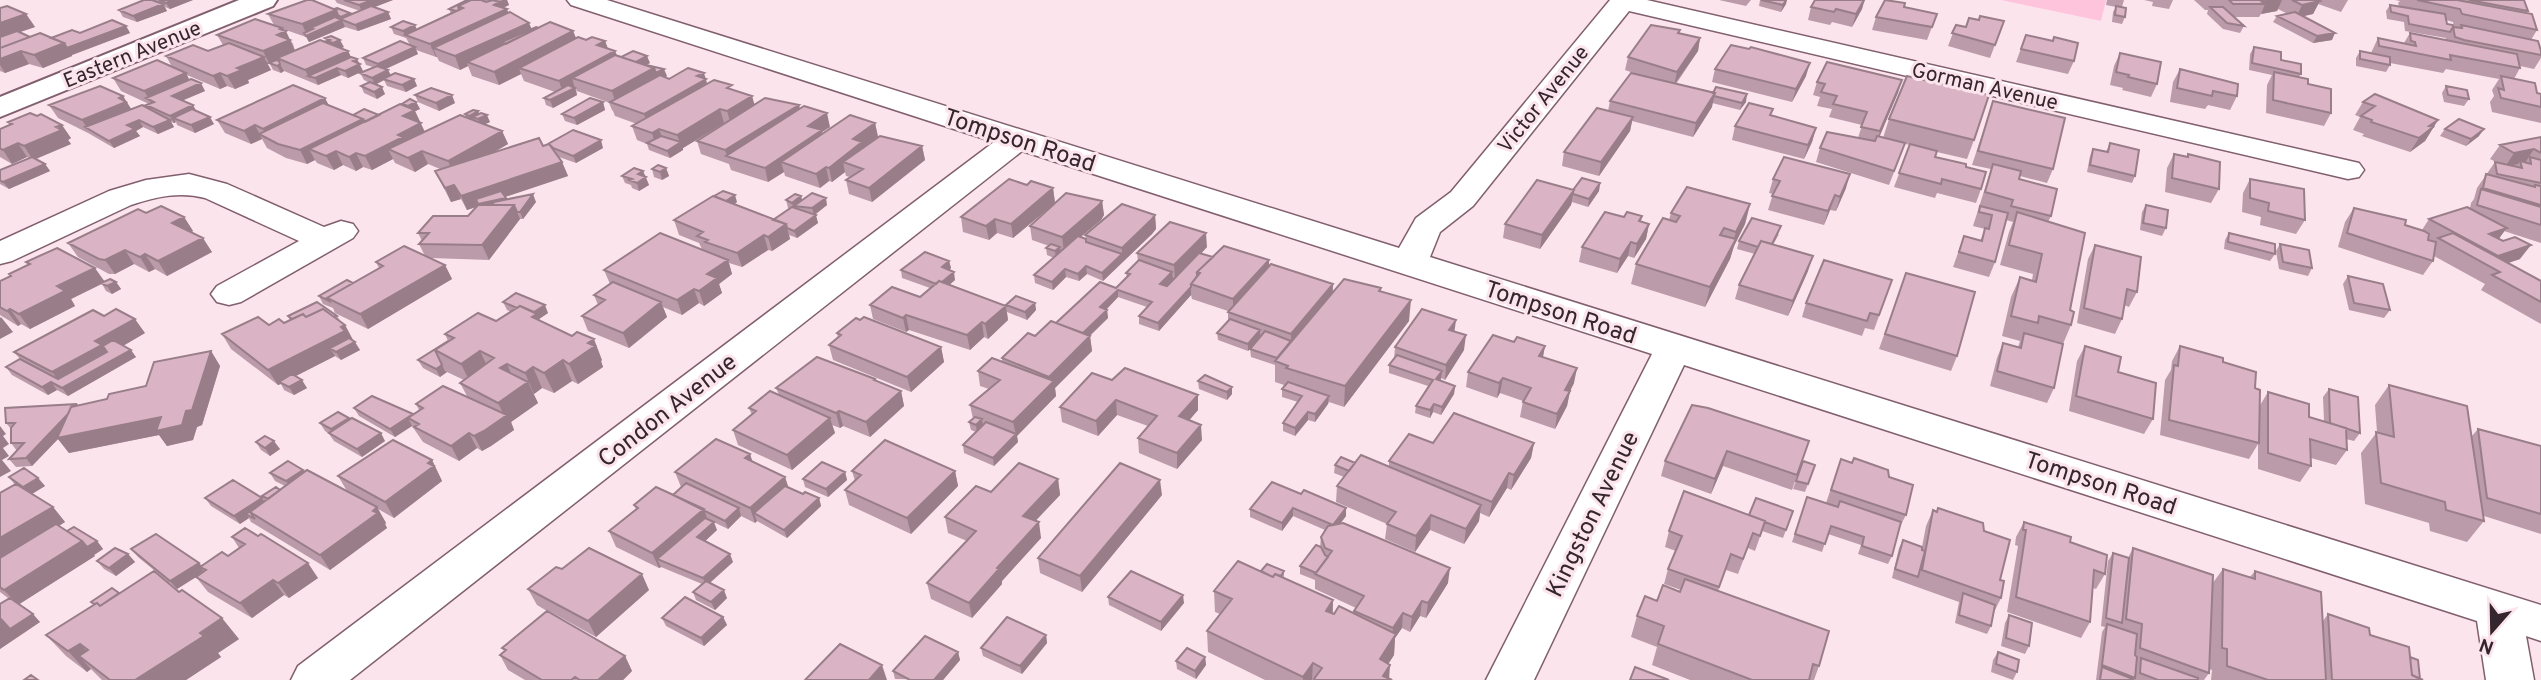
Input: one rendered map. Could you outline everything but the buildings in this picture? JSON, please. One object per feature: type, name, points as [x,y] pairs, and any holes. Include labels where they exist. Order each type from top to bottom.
[{"type":"street","name":"Eastern Avenue","points":[[0,108],[263,0]]},
{"type":"street","name":"Tompson Road","points":[[580,0],[2541,623]]},
{"type":"street","name":"Gorman Avenue","points":[[1615,2],[2348,170]]},
{"type":"street","name":"Victor Avenue","points":[[1411,264],[1440,245],[1459,222],[1462,199],[1615,2]]},
{"type":"street","name":"Condon Avenue","points":[[315,680],[1018,139]]},
{"type":"street","points":[[0,254],[120,198],[146,190],[189,184],[216,191],[334,235],[229,294]]},
{"type":"street","name":"Kingston Avenue","points":[[1510,680],[1674,348]]},
{"type":"street","points":[[2498,610],[2510,680]]},
{"type":"shaded area","points":[[2001,0],[2106,0],[2101,21]]}]
